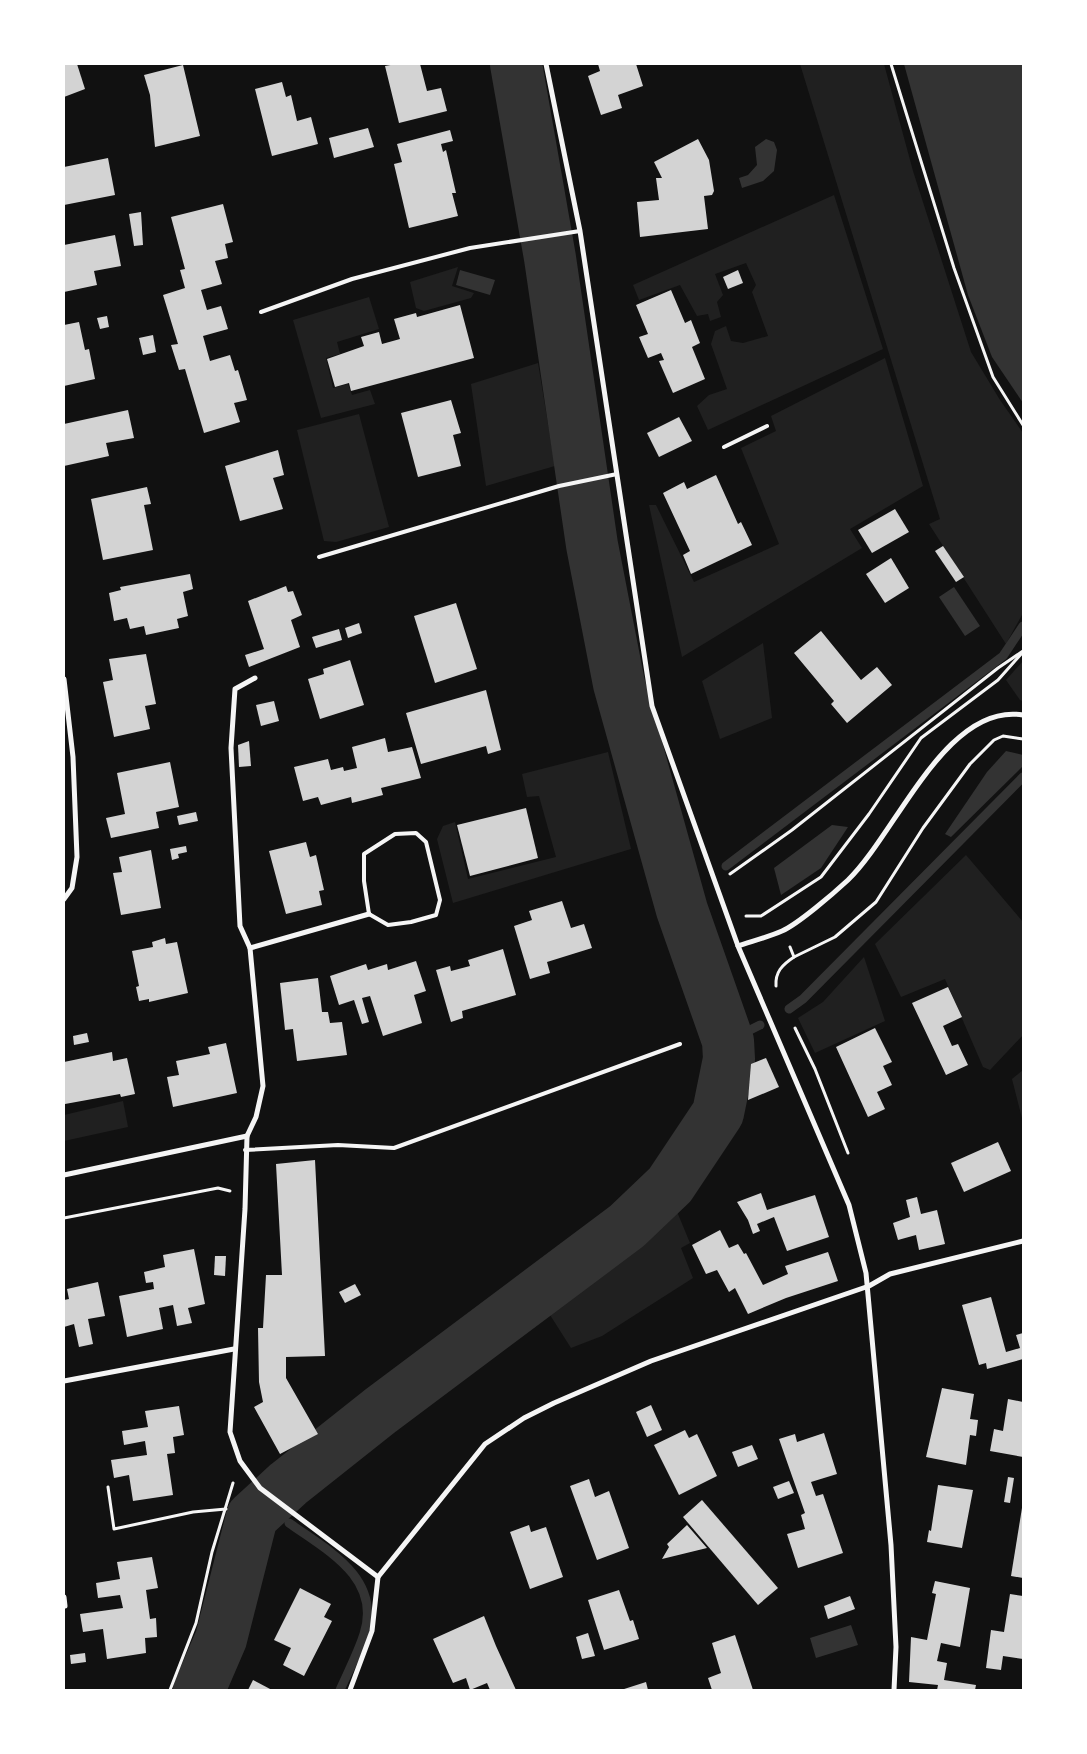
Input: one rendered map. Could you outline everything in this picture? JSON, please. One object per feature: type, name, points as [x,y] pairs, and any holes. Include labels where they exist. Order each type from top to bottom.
[{"type":"street","points":[[546,64],[580,230],[652,706],[738,946],[849,1205],[869,1286],[891,1544],[896,1647],[894,1690]]},
{"type":"street","points":[[255,678],[235,689],[231,748],[240,926],[250,948],[263,1086],[256,1117],[246,1136],[245,1209],[234,1349],[230,1432],[240,1461],[260,1488],[378,1577]]},
{"type":"street","points":[[64,679],[73,757],[77,857],[72,888],[64,900]]},
{"type":"street","points":[[738,946],[783,931],[849,879],[942,755],[969,728],[990,716],[1010,712],[1023,715]]},
{"type":"street","points":[[250,948],[369,914]]},
{"type":"street","points":[[64,1175],[246,1136]]},
{"type":"street","points":[[350,1690],[372,1631],[378,1577],[485,1444],[524,1418],[651,1360],[869,1286],[890,1274],[1023,1241]]},
{"type":"street","points":[[64,1381],[234,1349]]},
{"type":"street","points":[[64,1597],[65,1606]]},
{"type":"lane","points":[[260,312],[352,279],[470,248],[580,230]]},
{"type":"lane","points":[[724,447],[767,426]]},
{"type":"lane","points":[[319,556],[559,486],[617,474]]},
{"type":"lane","points":[[416,833],[426,842],[440,900],[436,915],[411,922],[388,925],[369,914],[364,881],[364,854],[395,834],[416,833]]},
{"type":"lane","points":[[245,1150],[338,1145],[394,1148],[680,1044]]},
{"type":"path","points":[[891,64],[954,268],[993,377],[1023,425]]},
{"type":"path","points":[[726,877],[792,830],[998,668],[1023,651]]},
{"type":"path","points":[[776,992],[775,977],[783,964],[834,937],[876,902],[923,828],[970,764],[994,740],[1003,736],[1023,739]]},
{"type":"path","points":[[740,913],[750,918],[761,916],[773,907]]},
{"type":"path","points":[[787,942],[794,958]]},
{"type":"path","points":[[794,1026],[815,1069],[850,1158]]},
{"type":"path","points":[[64,1218],[218,1188],[228,1191]]},
{"type":"path","points":[[170,1690],[196,1623],[212,1552],[240,1461]]},
{"type":"path","points":[[108,1487],[114,1529],[193,1512],[226,1509]]},
{"type":"shaded area","points":[[800,64],[884,64],[913,171],[971,352],[1000,400],[1023,433],[1023,613],[1006,644],[929,524],[940,519]]},
{"type":"shaded area","points":[[904,64],[1023,64],[1023,403],[992,357],[968,295]]},
{"type":"shaded area","points":[[766,139],[774,142],[777,150],[774,171],[763,181],[742,188],[739,178],[748,175],[757,165],[755,147]]},
{"type":"shaded area","points":[[834,195],[883,349],[708,430],[697,406],[709,395],[727,389],[711,344],[715,331],[726,326],[731,341],[743,343],[768,336],[752,292],[756,285],[746,263],[715,274],[723,295],[717,302],[721,317],[710,321],[708,314],[697,316],[680,285],[639,300],[633,285]]},
{"type":"shaded area","points":[[458,267],[452,286],[474,293],[471,298],[424,311],[416,308],[410,282]]},
{"type":"shaded area","points":[[460,270],[495,280],[490,295],[456,285]]},
{"type":"shaded area","points":[[369,297],[379,329],[337,342],[340,354],[326,358],[333,388],[348,384],[352,395],[370,390],[375,404],[321,418],[293,320]]},
{"type":"shaded area","points":[[885,358],[923,486],[850,529],[862,548],[682,657],[649,505],[656,505],[694,582],[779,544],[741,448],[776,431],[771,416]]},
{"type":"shaded area","points":[[538,363],[555,466],[486,486],[471,384]]},
{"type":"shaded area","points":[[359,414],[389,527],[336,542],[324,541],[297,430]]},
{"type":"shaded area","points":[[954,587],[980,626],[965,636],[939,597]]},
{"type":"shaded area","points":[[763,643],[772,718],[720,739],[702,681]]},
{"type":"shaded area","points":[[1023,661],[1023,701],[1020,700],[1006,680]]},
{"type":"shaded area","points":[[1006,751],[1023,755],[1023,766],[951,837],[945,834],[987,772]]},
{"type":"shaded area","points":[[608,752],[631,849],[453,903],[437,839],[443,826],[455,822],[468,879],[556,857],[539,796],[527,797],[522,774]]},
{"type":"shaded area","points":[[832,825],[848,827],[821,868],[781,895],[774,868]]},
{"type":"shaded area","points":[[966,855],[1023,922],[1023,1035],[990,1070],[983,1067],[945,979],[901,997],[875,944]]},
{"type":"shaded area","points":[[864,957],[885,1021],[815,1053],[798,1018],[823,1002]]},
{"type":"shaded area","points":[[1023,1070],[1023,1122],[1012,1079]]},
{"type":"shaded area","points":[[123,1101],[128,1127],[64,1141],[64,1115]]},
{"type":"shaded area","points":[[673,1202],[690,1243],[681,1248],[693,1278],[602,1336],[571,1348],[545,1307],[640,1233]]},
{"type":"shaded area","points":[[851,1625],[858,1645],[816,1658],[810,1638]]},
{"type":"building","points":[[64,64],[77,64],[85,89],[64,97]]},
{"type":"building","points":[[420,64],[427,91],[441,88],[447,111],[399,123],[385,66]]},
{"type":"building","points":[[598,64],[636,64],[643,86],[618,95],[622,108],[601,115],[588,76],[600,71]]},
{"type":"building","points":[[183,65],[200,136],[155,147],[150,95],[144,75]]},
{"type":"building","points":[[282,82],[286,97],[291,95],[297,121],[311,117],[318,144],[272,156],[255,89]]},
{"type":"building","points":[[368,128],[374,147],[334,158],[329,138]]},
{"type":"building","points":[[450,130],[453,141],[441,144],[443,152],[446,150],[456,193],[452,193],[458,216],[409,228],[394,164],[402,162],[397,144]]},
{"type":"building","points":[[698,139],[709,160],[714,191],[712,195],[704,196],[708,229],[640,237],[637,202],[659,200],[656,178],[662,178],[654,162]]},
{"type":"building","points":[[108,158],[115,195],[64,205],[64,167]]},
{"type":"building","points":[[223,204],[233,242],[225,244],[228,258],[215,261],[222,284],[201,290],[207,310],[221,306],[228,329],[203,336],[210,361],[230,355],[235,371],[238,370],[247,400],[234,403],[240,422],[204,433],[185,369],[179,370],[171,345],[178,344],[163,295],[185,288],[180,270],[185,269],[171,217]]},
{"type":"building","points":[[141,212],[143,245],[134,246],[129,214]]},
{"type":"building","points":[[115,235],[121,266],[94,271],[97,285],[64,292],[64,245]]},
{"type":"building","points":[[738,270],[743,283],[728,289],[723,277]]},
{"type":"building","points":[[671,290],[685,323],[691,320],[700,343],[692,347],[705,379],[673,393],[659,361],[664,360],[661,353],[648,358],[639,337],[648,334],[636,305]]},
{"type":"building","points":[[460,305],[474,358],[351,391],[349,383],[335,387],[327,359],[364,346],[361,337],[379,332],[382,344],[400,339],[394,319],[416,313],[417,317]]},
{"type":"building","points":[[107,316],[109,327],[100,329],[97,318]]},
{"type":"building","points":[[79,322],[85,350],[89,349],[95,379],[64,386],[64,325]]},
{"type":"building","points":[[153,335],[156,352],[143,355],[139,338]]},
{"type":"building","points":[[451,400],[461,433],[453,435],[461,466],[418,477],[401,413]]},
{"type":"building","points":[[128,410],[134,438],[106,443],[109,456],[64,466],[64,424]]},
{"type":"building","points":[[679,417],[692,441],[659,457],[647,433]]},
{"type":"building","points":[[278,450],[284,475],[273,478],[283,509],[240,521],[225,466]]},
{"type":"building","points":[[716,475],[738,524],[741,522],[752,545],[691,574],[683,555],[690,551],[663,493],[684,482],[687,489]]},
{"type":"building","points":[[147,487],[151,504],[144,505],[153,550],[103,560],[91,499]]},
{"type":"building","points":[[895,509],[909,532],[872,553],[858,530]]},
{"type":"building","points":[[943,546],[964,577],[956,582],[935,551]]},
{"type":"building","points":[[891,558],[909,588],[885,603],[866,574]]},
{"type":"building","points":[[190,574],[193,589],[183,592],[188,616],[177,619],[179,628],[146,635],[144,626],[130,629],[127,618],[114,621],[109,593],[121,590],[120,587]]},
{"type":"building","points":[[286,586],[288,592],[293,591],[302,615],[291,620],[300,647],[249,667],[245,655],[264,649],[248,601]]},
{"type":"building","points":[[456,603],[477,669],[435,683],[414,616]]},
{"type":"building","points":[[359,623],[362,633],[348,638],[345,628]]},
{"type":"building","points":[[339,629],[342,640],[316,648],[312,637]]},
{"type":"building","points":[[821,631],[861,680],[877,667],[892,685],[847,723],[831,704],[834,701],[794,653]]},
{"type":"building","points":[[146,654],[156,704],[145,706],[150,729],[114,737],[103,682],[113,680],[109,659]]},
{"type":"building","points":[[350,660],[364,705],[320,719],[308,679],[324,674],[323,669]]},
{"type":"building","points":[[486,690],[501,750],[488,754],[486,746],[421,764],[406,713]]},
{"type":"building","points":[[274,701],[279,721],[261,726],[256,705]]},
{"type":"building","points":[[385,738],[388,752],[412,747],[421,778],[381,788],[383,795],[352,803],[351,797],[321,805],[318,797],[303,801],[294,767],[328,759],[331,770],[343,767],[344,771],[357,768],[352,747]]},
{"type":"building","points":[[249,741],[251,766],[239,767],[238,745]]},
{"type":"building","points":[[170,762],[179,807],[156,812],[159,828],[111,838],[106,818],[125,814],[117,773]]},
{"type":"building","points":[[526,808],[538,858],[470,876],[457,825]]},
{"type":"building","points":[[196,812],[198,821],[179,825],[177,816]]},
{"type":"building","points":[[306,842],[310,857],[316,855],[324,890],[319,891],[322,905],[286,914],[269,851]]},
{"type":"building","points":[[186,846],[187,852],[178,854],[179,858],[172,860],[170,849]]},
{"type":"building","points":[[151,850],[161,908],[121,915],[113,873],[122,872],[119,857]]},
{"type":"building","points":[[562,901],[571,928],[584,924],[592,948],[547,962],[550,973],[530,979],[514,926],[532,920],[529,911]]},
{"type":"building","points":[[165,938],[166,944],[177,942],[188,993],[149,1002],[149,999],[139,1001],[136,987],[139,986],[132,951],[153,947],[152,942]]},
{"type":"building","points":[[503,949],[516,995],[462,1011],[463,1018],[451,1022],[436,970],[450,966],[451,971],[470,966],[468,960]]},
{"type":"building","points":[[416,961],[426,991],[414,995],[422,1023],[383,1036],[370,996],[362,998],[369,1022],[362,1024],[354,1000],[339,1005],[330,976],[366,964],[368,970],[387,964],[388,970]]},
{"type":"building","points":[[318,978],[322,1012],[328,1012],[330,1023],[342,1022],[347,1055],[297,1061],[293,1029],[285,1030],[280,983]]},
{"type":"building","points":[[948,987],[962,1017],[943,1026],[952,1046],[958,1044],[968,1065],[946,1075],[912,1003]]},
{"type":"building","points":[[875,1028],[892,1062],[883,1066],[892,1085],[877,1092],[885,1109],[868,1117],[836,1047]]},
{"type":"building","points":[[87,1033],[89,1042],[74,1045],[73,1036]]},
{"type":"building","points":[[226,1043],[237,1093],[173,1107],[167,1077],[179,1075],[176,1061],[210,1054],[208,1047]]},
{"type":"building","points":[[112,1052],[113,1061],[127,1058],[135,1094],[121,1097],[120,1094],[65,1104],[64,1062]]},
{"type":"building","points":[[766,1058],[779,1087],[748,1100],[751,1064]]},
{"type":"building","points":[[998,1142],[1011,1171],[964,1192],[951,1163]]},
{"type":"building","points":[[315,1160],[325,1356],[286,1357],[286,1378],[318,1434],[280,1454],[254,1407],[263,1402],[259,1382],[258,1328],[263,1328],[266,1275],[282,1275],[276,1164]]},
{"type":"building","points":[[761,1193],[767,1210],[815,1195],[829,1237],[787,1251],[774,1217],[757,1224],[760,1231],[753,1234],[748,1220],[737,1202]]},
{"type":"building","points":[[917,1197],[921,1214],[937,1210],[945,1244],[919,1250],[916,1235],[898,1240],[893,1223],[910,1217],[906,1200]]},
{"type":"building","points":[[720,1230],[729,1248],[738,1244],[744,1254],[746,1253],[763,1285],[788,1274],[785,1266],[828,1252],[838,1281],[786,1298],[748,1314],[735,1288],[729,1292],[717,1270],[706,1274],[692,1245]]},
{"type":"building","points":[[194,1249],[205,1304],[188,1308],[192,1323],[177,1326],[173,1305],[159,1308],[163,1329],[127,1337],[119,1296],[154,1289],[153,1282],[146,1283],[144,1272],[165,1267],[163,1255]]},
{"type":"building","points":[[215,1256],[226,1256],[225,1276],[214,1275]]},
{"type":"building","points":[[98,1282],[105,1316],[88,1319],[93,1344],[79,1347],[74,1324],[64,1327],[64,1300],[69,1299],[67,1289]]},
{"type":"building","points":[[355,1284],[361,1295],[345,1303],[339,1292]]},
{"type":"building","points":[[991,1297],[1006,1352],[1020,1348],[1016,1335],[1023,1333],[1023,1359],[987,1369],[986,1363],[979,1365],[962,1305]]},
{"type":"building","points":[[942,1388],[974,1394],[970,1419],[978,1420],[976,1436],[970,1435],[966,1465],[926,1457]]},
{"type":"building","points":[[1008,1399],[1023,1402],[1023,1457],[990,1451],[994,1429],[1003,1431]]},
{"type":"building","points":[[651,1405],[662,1430],[647,1437],[636,1412]]},
{"type":"building","points":[[179,1406],[184,1435],[173,1437],[175,1453],[167,1454],[173,1495],[133,1501],[129,1475],[114,1478],[111,1460],[147,1455],[145,1441],[124,1445],[122,1431],[148,1427],[145,1411]]},
{"type":"building","points":[[685,1430],[689,1438],[697,1434],[717,1476],[679,1495],[654,1445]]},
{"type":"building","points":[[824,1433],[837,1474],[811,1482],[816,1496],[823,1494],[843,1553],[798,1568],[787,1534],[805,1529],[801,1515],[805,1513],[779,1439],[795,1434],[797,1442]]},
{"type":"building","points":[[752,1445],[758,1459],[738,1467],[732,1452]]},
{"type":"building","points":[[1008,1477],[1014,1478],[1010,1503],[1004,1502]]},
{"type":"building","points":[[589,1479],[595,1497],[609,1491],[629,1548],[597,1560],[570,1486]]},
{"type":"building","points":[[789,1481],[794,1493],[778,1499],[773,1487]]},
{"type":"building","points":[[938,1485],[973,1490],[962,1548],[927,1542],[929,1530],[931,1531]]},
{"type":"building","points":[[702,1500],[778,1588],[758,1605],[683,1517]]},
{"type":"building","points":[[1023,1508],[1023,1578],[1011,1576]]},
{"type":"building","points":[[529,1525],[531,1532],[546,1527],[563,1577],[530,1589],[510,1532]]},
{"type":"building","points":[[687,1525],[707,1548],[662,1559],[669,1547],[667,1544]]},
{"type":"building","points":[[152,1557],[158,1588],[146,1590],[150,1619],[156,1618],[157,1637],[145,1638],[146,1653],[107,1659],[103,1629],[83,1632],[80,1614],[123,1608],[120,1595],[98,1598],[96,1583],[120,1579],[117,1562]]},
{"type":"building","points":[[935,1581],[970,1588],[960,1647],[941,1643],[937,1661],[947,1663],[944,1680],[976,1685],[975,1690],[937,1690],[938,1685],[909,1682],[911,1637],[927,1640],[936,1594],[932,1593]]},
{"type":"building","points":[[300,1588],[331,1604],[324,1617],[332,1621],[304,1676],[283,1665],[291,1648],[274,1640]]},
{"type":"building","points":[[619,1590],[630,1621],[633,1620],[639,1639],[604,1650],[588,1600]]},
{"type":"building","points":[[1010,1594],[1023,1596],[1023,1659],[1003,1656],[1001,1670],[986,1668],[991,1630],[1004,1632]]},
{"type":"building","points":[[850,1596],[855,1609],[828,1619],[824,1606]]},
{"type":"building","points":[[484,1616],[516,1690],[490,1690],[487,1683],[470,1690],[466,1678],[453,1683],[433,1639]]},
{"type":"building","points":[[588,1633],[595,1656],[582,1659],[576,1637]]},
{"type":"building","points":[[735,1635],[753,1690],[712,1690],[708,1678],[721,1673],[712,1643]]},
{"type":"building","points":[[85,1653],[86,1662],[71,1664],[70,1655]]},
{"type":"building","points":[[253,1680],[272,1690],[248,1690]]},
{"type":"building","points":[[646,1682],[648,1690],[621,1690]]},
{"type":"waterway","points":[[199,1690],[221,1639],[252,1517],[288,1484],[380,1411],[627,1226],[670,1185],[718,1113],[729,1059],[728,1041],[682,910],[619,684],[592,545],[550,258],[516,64]]},
{"type":"waterway","points":[[726,866],[1003,656],[1023,626]]},
{"type":"waterway","points":[[789,1009],[803,999],[1023,777]]},
{"type":"waterway","points":[[682,910],[699,896]]},
{"type":"waterway","points":[[728,1041],[760,1025]]},
{"type":"waterway","points":[[289,1523],[334,1555],[348,1568],[358,1581],[365,1597],[368,1614],[364,1634],[340,1690]]}]
